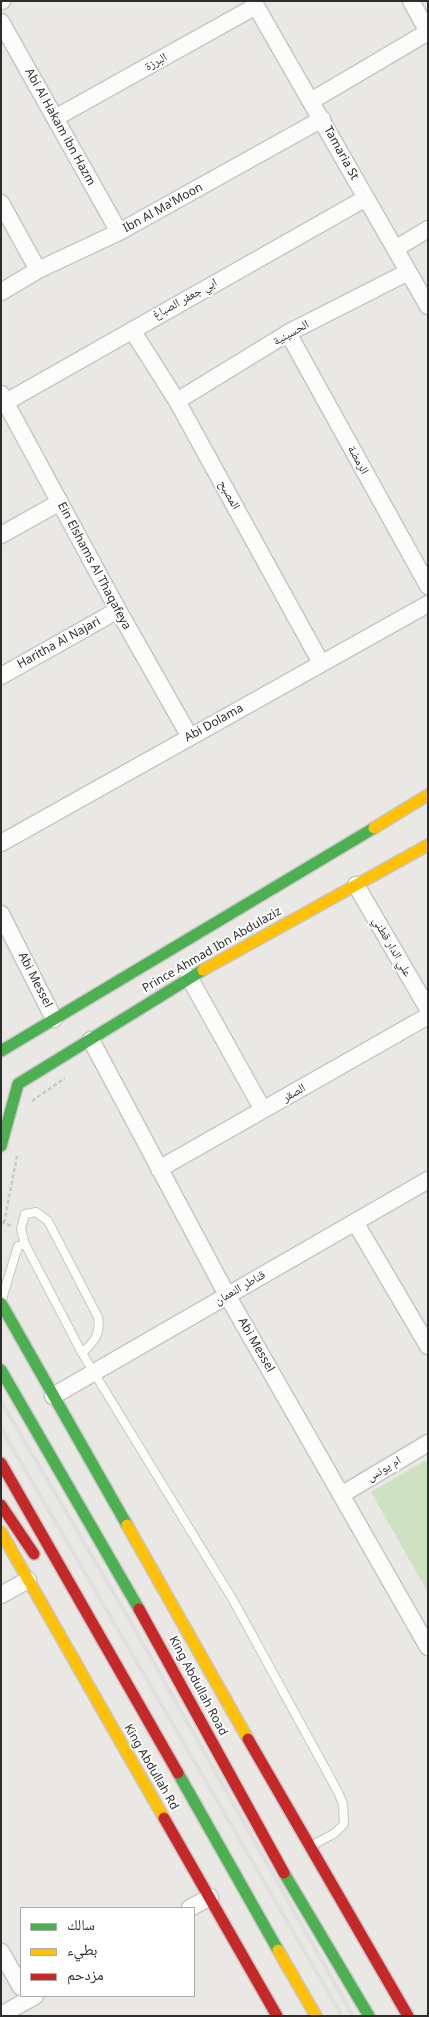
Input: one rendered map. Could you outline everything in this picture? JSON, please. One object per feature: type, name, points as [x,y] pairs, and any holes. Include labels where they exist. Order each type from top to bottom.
[{"type":"main road","name":"Prince Ahmad Ibn Abdulaziz","points":[[1,1051],[428,796]]},
{"type":"main road","name":"Prince Ahmad Ibn Abdulaziz","points":[[1,1146],[18,1084],[189,977],[428,845]]},
{"type":"main road","points":[[1,1302],[73,1434],[408,2016]]},
{"type":"main road","name":"King Abdullah Road","points":[[1,1370],[158,1641],[268,1845],[370,2016]]},
{"type":"main road","points":[[73,1434],[103,1506]]},
{"type":"main road","points":[[1,1462],[316,2016]]},
{"type":"main road","points":[[1,1505],[38,1560]]},
{"type":"main road","name":"King Abdullah Rd","points":[[1,1532],[277,2016]]},
{"type":"main road","points":[[125,1560],[158,1641]]},
{"type":"main road","points":[[86,1634],[123,1676]]},
{"type":"street","points":[[311,101],[428,32],[411,1]]},
{"type":"street","name":"Tamaria St","points":[[255,3],[428,306]]},
{"type":"street","name":"البرزة","points":[[55,118],[255,3]]},
{"type":"street","name":"Abi Al Hakam ibn Hazm","points":[[1,22],[118,232]]},
{"type":"street","name":"Ibn Al Ma'Moon","points":[[1,292],[38,270],[118,232],[322,119]]},
{"type":"street","name":"ابي جعفر الصباغ","points":[[4,398],[132,330],[366,198]]},
{"type":"street","points":[[1,203],[38,270]]},
{"type":"street","points":[[395,249],[428,229]]},
{"type":"street","name":"الحسينية","points":[[177,401],[288,333],[408,272]]},
{"type":"street","name":"المصبح","points":[[132,330],[177,401],[321,663]]},
{"type":"street","name":"الرمضة","points":[[288,333],[428,586]]},
{"type":"street","name":"Ein Elshams Al Thaqafeya","points":[[4,398],[118,610],[190,737]]},
{"type":"street","points":[[1,535],[60,502]]},
{"type":"street","name":"Abi Dolama","points":[[1,843],[428,604]]},
{"type":"street","name":"Haritha Al Najari","points":[[1,676],[118,610]]},
{"type":"street","name":"علي الدار قطني","points":[[356,885],[428,1009]]},
{"type":"street","name":"Abi Messel","points":[[1,914],[54,1019]]},
{"type":"street","points":[[189,977],[263,1110]]},
{"type":"street","name":"الصقر","points":[[159,1169],[428,1016]]},
{"type":"street","name":"Abi Messel","points":[[91,1040],[227,1295],[341,1495],[422,1626],[428,1647]]},
{"type":"street","name":"قناطر النعمان","points":[[53,1396],[428,1180]]},
{"type":"street","points":[[355,1222],[428,1346]]},
{"type":"street","name":"ام يونس","points":[[341,1495],[428,1443]]},
{"type":"street","points":[[1,1594],[28,1580]]},
{"type":"street","points":[[192,1907],[210,1897]]},
{"type":"street","points":[[1,1952],[20,1982]]},
{"type":"street","points":[[1,2015],[24,1997]]},
{"type":"lane","points":[[82,1353],[97,1336],[100,1328],[98,1317],[48,1221],[40,1214],[29,1212],[22,1217],[21,1229],[25,1244],[82,1353],[95,1371],[233,1600],[338,1792],[343,1804],[344,1824],[335,1832],[309,1847]]},
{"type":"lane","points":[[1,1302],[18,1246],[25,1244]]},
{"type":"path","points":[[27,1104],[67,1077]]},
{"type":"path","points":[[4,1223],[18,1150]]},
{"type":"green space","points":[[428,1459],[428,1593],[371,1492]]},
{"type":"railway","points":[[1,1401],[133,1626],[353,2016]]},
{"type":"railway","points":[[1,1428],[342,2016]]},
{"type":"traffic: fast","points":[[1,1051],[374,828]]},
{"type":"traffic: fast","points":[[1,1146],[18,1084],[203,970]]},
{"type":"traffic: fast","points":[[1,1303],[127,1525]]},
{"type":"traffic: fast","points":[[1,1370],[139,1609]]},
{"type":"traffic: fast","points":[[178,1773],[278,1950]]},
{"type":"traffic: fast","points":[[284,1873],[369,2016]]},
{"type":"traffic: slow","points":[[374,828],[428,795]]},
{"type":"traffic: slow","points":[[203,970],[428,845]]},
{"type":"traffic: slow","points":[[127,1525],[248,1739]]},
{"type":"traffic: slow","points":[[1,1532],[164,1818]]},
{"type":"traffic: slow","points":[[278,1950],[316,2016]]},
{"type":"traffic: jam","points":[[1,1463],[178,1773]]},
{"type":"traffic: jam","points":[[1,1505],[34,1554]]},
{"type":"traffic: jam","points":[[139,1609],[284,1873]]},
{"type":"traffic: jam","points":[[248,1739],[408,2016]]},
{"type":"traffic: jam","points":[[164,1818],[277,2016]]}]
